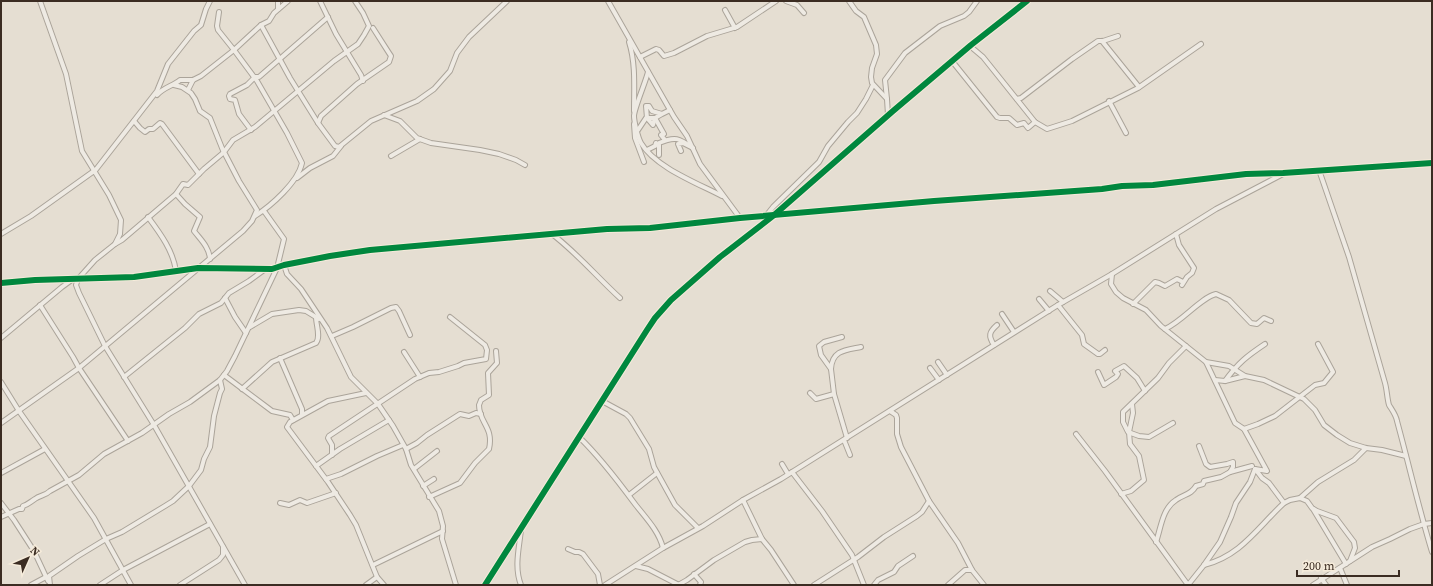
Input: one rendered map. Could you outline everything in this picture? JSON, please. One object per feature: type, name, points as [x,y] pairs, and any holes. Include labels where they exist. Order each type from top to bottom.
[{"type":"street","points":[[40,1],[66,74],[82,151],[109,195],[121,220],[120,234],[115,244]]},
{"type":"street","points":[[1,234],[31,216],[94,171],[160,87],[168,64],[201,24],[210,1]]},
{"type":"street","points":[[278,1],[278,9]]},
{"type":"street","points":[[148,104],[163,89],[174,85],[182,79],[193,80],[201,76],[234,50],[261,25],[269,21],[278,9],[288,1]]},
{"type":"street","points":[[320,1],[336,34],[348,52],[363,81]]},
{"type":"street","points":[[1,338],[62,286],[75,279],[95,260],[122,240],[176,194],[183,184],[188,184],[224,153],[233,140],[251,130],[334,61],[358,44],[368,29],[368,26],[363,13],[355,1]]},
{"type":"street","points":[[1,423],[79,368],[244,231],[255,217],[264,211],[292,182],[303,173],[333,156],[341,146],[368,123],[417,101],[434,89],[450,71],[457,54],[469,37],[507,1]]},
{"type":"street","points":[[608,1],[670,110],[684,131],[700,164],[740,218]]},
{"type":"street","points":[[640,57],[656,49],[659,50],[664,56],[672,54],[706,36],[735,28],[776,1]]},
{"type":"street","points":[[786,1],[797,5],[804,13]]},
{"type":"street","points":[[848,1],[856,11],[864,17],[876,45],[877,54],[871,77],[873,85],[887,99]]},
{"type":"street","points":[[888,115],[885,80],[900,58],[930,32],[964,16],[977,1]]},
{"type":"street","points":[[485,585],[661,310],[720,257],[773,216],[888,115],[970,46],[1027,1]]},
{"type":"street","points":[[725,10],[735,28]]},
{"type":"street","points":[[219,12],[217,28],[220,34],[255,78],[301,160],[302,164],[300,170],[292,182]]},
{"type":"street","points":[[251,130],[239,114],[235,100],[230,99],[229,96],[255,78],[259,77],[279,58],[328,17]]},
{"type":"street","points":[[261,25],[290,78],[299,90],[318,123],[335,146],[341,146]]},
{"type":"street","points":[[318,123],[321,116],[363,81],[389,62],[391,56],[373,28]]},
{"type":"street","points":[[627,34],[631,49],[634,86],[635,138],[644,162]]},
{"type":"street","points":[[1017,99],[1021,98],[1098,41],[1118,36]]},
{"type":"street","points":[[1102,41],[1139,87]]},
{"type":"street","points":[[970,46],[983,57],[1035,122],[1044,128],[1051,128],[1072,121],[1139,87],[1202,44]]},
{"type":"street","points":[[952,61],[997,117],[1009,118],[1016,125],[1024,123],[1028,128],[1035,122]]},
{"type":"street","points":[[644,162],[634,115],[648,72]]},
{"type":"street","points":[[188,90],[193,80]]},
{"type":"street","points":[[174,85],[188,90],[194,97],[200,111],[211,120],[224,153],[257,210],[255,217]]},
{"type":"street","points":[[765,217],[773,207],[819,162],[828,146],[860,110],[873,85]]},
{"type":"street","points":[[1109,101],[1126,133]]},
{"type":"street","points":[[662,114],[652,111],[649,106],[646,106],[648,118],[653,125],[655,118],[670,110]]},
{"type":"street","points":[[384,115],[400,121],[408,130],[420,139],[431,143],[499,154],[525,165]]},
{"type":"street","points":[[638,130],[646,118],[648,118]]},
{"type":"street","points":[[655,118],[664,134],[661,135],[665,140]]},
{"type":"street","points":[[134,121],[145,132],[149,129],[153,129],[160,123],[162,124],[199,174]]},
{"type":"street","points":[[659,155],[659,143],[674,138],[682,140],[693,148]]},
{"type":"street","points":[[391,156],[420,139]]},
{"type":"street","points":[[640,142],[654,157],[681,176],[701,184],[724,197]]},
{"type":"street","points":[[647,150],[655,146],[656,143]]},
{"type":"street","points":[[681,151],[678,144],[683,143],[693,148]]},
{"type":"street","points":[[644,162],[654,157]]},
{"type":"street","points":[[1,283],[35,280],[134,277],[198,268],[264,270],[330,256],[370,250],[607,229],[650,228],[740,218],[934,201],[1102,189],[1246,174],[1432,163]]},
{"type":"street","points":[[1319,170],[1349,257],[1385,384],[1389,404],[1396,416],[1432,552]]},
{"type":"street","points":[[605,585],[663,548],[846,439],[1049,310],[1112,274],[1216,209],[1283,173]]},
{"type":"street","points":[[176,194],[184,204],[200,217],[194,231],[209,251],[210,259]]},
{"type":"street","points":[[1,517],[22,509],[24,506],[30,504],[34,499],[68,482],[79,475],[104,454],[154,425],[190,402],[220,380],[231,364],[277,268],[284,239],[264,211]]},
{"type":"street","points":[[148,217],[173,257],[176,272]]},
{"type":"street","points":[[552,234],[563,242],[620,298]]},
{"type":"street","points":[[1133,304],[1155,282],[1165,286],[1178,279],[1182,284],[1192,274],[1194,268],[1179,245],[1176,234]]},
{"type":"street","points":[[284,265],[287,274],[301,289],[332,336],[351,376],[378,404],[404,447],[414,469],[442,519],[442,539],[456,585]]},
{"type":"street","points":[[124,377],[185,328],[199,314],[221,303],[229,293],[264,270]]},
{"type":"street","points":[[1112,274],[1112,287],[1123,298],[1146,310],[1165,329],[1206,362],[1235,423],[1244,429],[1267,471],[1255,469]]},
{"type":"street","points":[[75,279],[79,293],[105,346],[154,425],[245,585]]},
{"type":"street","points":[[1050,291],[1063,302]]},
{"type":"street","points":[[1165,329],[1178,322],[1207,298],[1216,294],[1230,300],[1251,323],[1257,324],[1264,318],[1271,321]]},
{"type":"street","points":[[225,298],[235,317],[246,333]]},
{"type":"street","points":[[1039,299],[1049,310]]},
{"type":"street","points":[[40,305],[79,368],[128,441]]},
{"type":"street","points":[[1058,305],[1082,335],[1084,344],[1098,354],[1105,350]]},
{"type":"street","points":[[332,336],[396,307],[410,335]]},
{"type":"street","points":[[248,328],[274,314],[304,310],[322,321]]},
{"type":"street","points":[[1002,314],[1014,332]]},
{"type":"street","points":[[242,389],[272,362],[317,342],[319,339],[316,317]]},
{"type":"street","points":[[332,455],[332,445],[328,437],[329,436],[415,379],[429,373],[439,372],[464,363],[483,361],[487,358],[487,350],[485,345],[450,317]]},
{"type":"street","points":[[994,345],[990,337],[990,333],[996,325]]},
{"type":"street","points":[[831,369],[821,355],[819,346],[824,342],[842,337]]},
{"type":"street","points":[[1225,381],[1244,357],[1265,344]]},
{"type":"street","points":[[1244,429],[1275,416],[1315,385],[1324,383],[1333,372],[1318,344]]},
{"type":"street","points":[[1173,423],[1149,438],[1139,436],[1129,432],[1123,422],[1123,412],[1158,378],[1169,363],[1186,346]]},
{"type":"street","points":[[850,455],[834,394],[831,369],[832,360],[836,355],[841,352],[861,347]]},
{"type":"street","points":[[430,497],[460,483],[472,467],[490,449],[490,434],[481,414],[479,405],[481,400],[489,395],[488,373],[497,363],[496,351]]},
{"type":"street","points":[[404,352],[420,377]]},
{"type":"street","points":[[280,358],[301,407],[302,414]]},
{"type":"street","points":[[938,362],[947,375]]},
{"type":"street","points":[[1206,362],[1223,365],[1245,376],[1264,380],[1287,392],[1299,396],[1311,405],[1320,420],[1330,430],[1350,443],[1366,448],[1406,456]]},
{"type":"street","points":[[1098,372],[1104,385],[1116,377],[1118,374],[1115,371],[1124,366],[1137,378],[1145,391]]},
{"type":"street","points":[[930,368],[939,380]]},
{"type":"street","points":[[224,375],[272,410],[290,415],[292,420]]},
{"type":"street","points":[[1215,380],[1225,381],[1245,376]]},
{"type":"street","points":[[50,585],[49,576],[78,556],[106,539],[122,532],[172,501],[189,486],[201,470],[204,459],[210,447],[214,416],[222,389],[220,380]]},
{"type":"street","points":[[1,382],[19,411],[94,518],[131,585]]},
{"type":"street","points":[[366,393],[329,401],[292,420],[288,425],[288,428],[336,493],[356,525],[377,577],[384,585]]},
{"type":"street","points":[[810,393],[816,399],[834,394]]},
{"type":"street","points":[[602,401],[626,414],[630,418],[648,449],[657,473],[675,505],[698,528]]},
{"type":"street","points":[[1122,494],[1131,491],[1144,480],[1139,456],[1130,444],[1129,432],[1133,413],[1132,404]]},
{"type":"street","points":[[890,411],[896,415],[897,418],[897,434],[901,447],[929,500],[958,543],[972,570],[984,585]]},
{"type":"street","points":[[326,479],[341,474],[377,456],[418,443],[427,435],[460,414],[469,416],[476,412],[481,414]]},
{"type":"street","points":[[316,466],[389,420]]},
{"type":"street","points":[[1076,434],[1122,494],[1188,585],[1220,542],[1236,503],[1250,482],[1255,469]]},
{"type":"street","points":[[580,437],[629,495],[661,540],[663,548]]},
{"type":"street","points":[[1199,446],[1206,464],[1210,466],[1233,462],[1233,467],[1230,472]]},
{"type":"street","points":[[1204,565],[1218,562],[1238,548],[1251,538],[1284,503],[1300,498],[1323,479],[1354,460],[1366,448]]},
{"type":"street","points":[[1,473],[45,449]]},
{"type":"street","points":[[414,469],[436,451]]},
{"type":"street","points":[[782,464],[822,512],[852,555],[864,585]]},
{"type":"street","points":[[1156,542],[1165,510],[1175,500],[1193,491],[1196,486],[1203,484],[1204,481],[1221,477],[1230,472],[1252,466]]},
{"type":"street","points":[[1255,469],[1262,478],[1269,483],[1284,503]]},
{"type":"street","points":[[629,495],[657,473]]},
{"type":"street","points":[[423,486],[434,479]]},
{"type":"street","points":[[280,503],[289,505],[300,500],[308,503],[336,493]]},
{"type":"street","points":[[1300,498],[1307,501],[1348,562]]},
{"type":"street","points":[[743,500],[762,539],[794,585]]},
{"type":"street","points":[[814,585],[862,555],[884,537],[917,516],[922,512],[929,500]]},
{"type":"street","points":[[1,503],[34,551],[50,585]]},
{"type":"street","points":[[1312,508],[1326,515],[1334,516],[1342,524],[1356,546],[1348,562]]},
{"type":"street","points":[[1313,585],[1321,578],[1340,568],[1372,547],[1424,524],[1432,522]]},
{"type":"street","points":[[100,585],[123,570],[210,524]]},
{"type":"street","points":[[521,530],[517,559],[518,578],[521,585]]},
{"type":"street","points":[[373,565],[443,531]]},
{"type":"street","points":[[636,566],[648,569],[679,585],[714,560],[745,542],[762,539]]},
{"type":"street","points":[[180,585],[219,560],[223,555],[223,547]]},
{"type":"street","points":[[568,549],[583,554],[598,574],[600,585]]},
{"type":"street","points":[[874,585],[878,580],[894,572],[898,566],[913,556]]},
{"type":"street","points":[[1340,568],[1347,585]]},
{"type":"street","points":[[948,585],[966,570],[972,570]]},
{"type":"street","points":[[694,574],[701,582],[700,585]]},
{"type":"street","points":[[31,585],[46,577]]},
{"type":"street","points":[[366,585],[377,577]]},
{"type":"street","points":[[1321,578],[1326,585]]},
{"type":"cycle path","points":[[485,585],[647,330],[655,318],[671,300],[720,257],[773,216],[971,45],[1027,1]]},
{"type":"cycle path","points":[[1,283],[35,280],[134,277],[198,268],[272,269],[284,265],[330,256],[370,250],[607,229],[650,228],[740,218],[934,201],[1102,189],[1122,186],[1153,185],[1246,174],[1432,163]]}]
